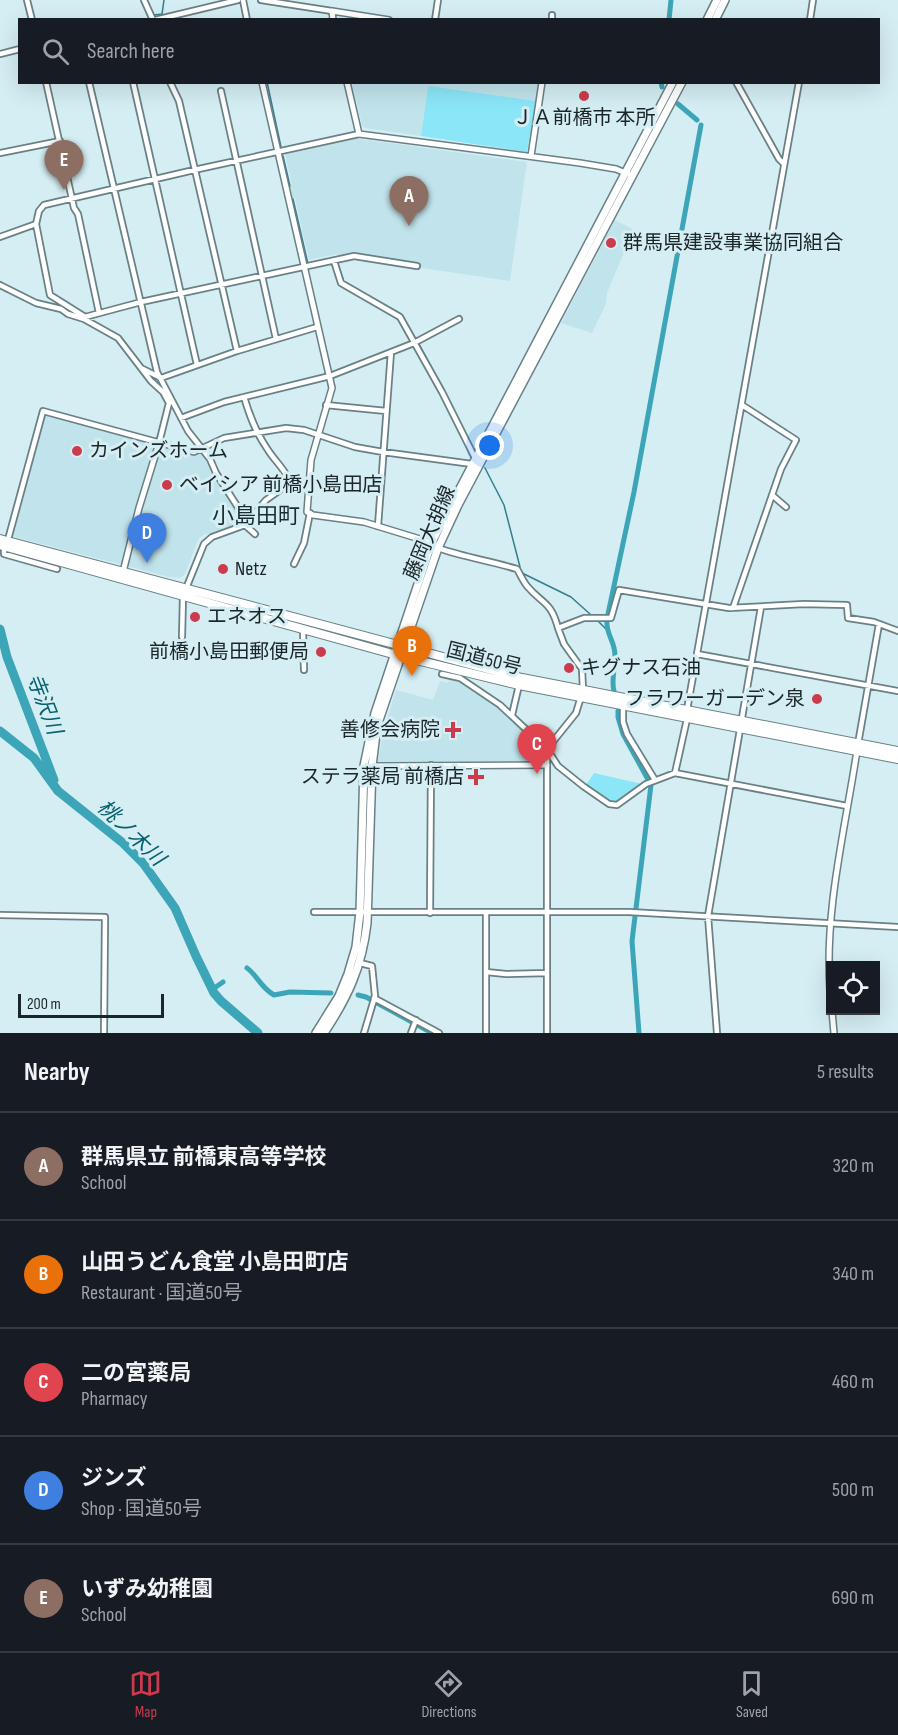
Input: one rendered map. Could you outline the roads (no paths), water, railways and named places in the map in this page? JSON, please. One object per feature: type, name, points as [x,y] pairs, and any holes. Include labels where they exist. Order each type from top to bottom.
[{"type":"highway","name":"国道50号","points":[[0,539],[123,572],[303,629],[522,678],[623,706],[687,715]]},
{"type":"highway","name":"国道50号","points":[[2,548],[184,592],[519,685],[582,694],[857,748],[898,759]]},
{"type":"highway","name":"国道50号","points":[[857,748],[898,752]]},
{"type":"main road","points":[[708,18],[717,0]]},
{"type":"main road","points":[[716,18],[725,0]]},
{"type":"main road","name":"藤岡大胡線","points":[[435,545],[629,175],[672,84]]},
{"type":"main road","name":"藤岡大胡線","points":[[319,1033],[350,989],[360,963],[365,938],[363,912],[364,766],[375,713],[435,545],[474,461],[681,84]]},
{"type":"main road","name":"藤岡大胡線","points":[[319,1033],[339,996],[356,948],[363,912],[372,766],[377,726],[398,651]]},
{"type":"street","points":[[27,0],[32,18]]},
{"type":"street","points":[[144,0],[153,18]]},
{"type":"street","points":[[162,18],[238,0]]},
{"type":"street","points":[[243,0],[247,18]]},
{"type":"street","points":[[261,0],[376,18]]},
{"type":"street","points":[[435,18],[438,0]]},
{"type":"street","points":[[810,18],[813,0]]},
{"type":"street","points":[[332,11],[333,18]]},
{"type":"street","points":[[0,54],[18,50]]},
{"type":"street","points":[[46,84],[99,313]]},
{"type":"street","points":[[89,84],[157,372],[188,431],[210,459],[216,473],[239,509],[245,525],[255,534]]},
{"type":"street","points":[[133,84],[197,365]]},
{"type":"street","points":[[171,84],[179,101],[237,351]]},
{"type":"street","points":[[262,84],[332,388],[311,460],[307,512],[313,515],[364,522],[468,558],[482,559],[517,569],[528,586],[554,613],[564,644],[582,669],[582,694],[576,714],[548,749],[547,1033]]},
{"type":"street","points":[[347,84],[359,134]]},
{"type":"street","points":[[531,156],[542,84]]},
{"type":"street","points":[[737,84],[784,164]]},
{"type":"street","points":[[675,772],[799,84]]},
{"type":"street","points":[[221,91],[276,339]]},
{"type":"street","points":[[123,572],[169,403],[163,392],[151,381],[118,338],[50,295],[36,224],[39,211],[44,206],[237,160],[359,134],[531,156],[616,169],[629,175]]},
{"type":"street","points":[[0,153],[60,141]]},
{"type":"street","points":[[0,237],[36,224]]},
{"type":"street","points":[[0,285],[36,303],[84,318],[141,302],[354,256],[417,266]]},
{"type":"street","points":[[334,261],[341,283],[400,317],[474,461]]},
{"type":"street","points":[[181,418],[224,402],[330,376],[414,343],[459,319]]},
{"type":"street","points":[[140,367],[161,378],[237,351],[317,327]]},
{"type":"street","points":[[378,526],[391,352]]},
{"type":"street","points":[[244,397],[250,419],[269,452],[280,463],[291,486]]},
{"type":"street","points":[[326,405],[386,411]]},
{"type":"street","points":[[733,608],[781,469],[796,440],[742,405]]},
{"type":"street","points":[[9,536],[43,411],[194,452],[224,438],[286,428],[317,434],[355,447],[383,453],[474,461]]},
{"type":"street","points":[[182,637],[184,592],[204,544],[212,537],[245,525],[266,500],[284,488],[309,487]]},
{"type":"street","points":[[772,495],[786,507]]},
{"type":"street","points":[[294,564],[304,543],[310,513]]},
{"type":"street","points":[[2,548],[4,554],[57,569]]},
{"type":"street","points":[[558,628],[584,618],[611,618],[619,590],[733,608],[804,604],[847,605],[848,618],[879,624],[898,631]]},
{"type":"street","points":[[717,1033],[708,916],[761,607]]},
{"type":"street","points":[[829,961],[831,923],[847,806],[879,624]]},
{"type":"street","points":[[303,629],[304,670]]},
{"type":"street","points":[[697,654],[898,691]]},
{"type":"street","points":[[442,674],[460,678],[500,705],[548,749],[558,766],[609,804],[617,805],[646,784],[675,772],[847,806]]},
{"type":"street","points":[[512,715],[519,685]]},
{"type":"street","points":[[623,706],[623,722],[627,734],[655,780]]},
{"type":"street","points":[[430,913],[431,765]]},
{"type":"street","points":[[372,766],[547,765]]},
{"type":"street","points":[[314,912],[629,912],[898,927]]},
{"type":"street","points":[[486,912],[486,1033]]},
{"type":"street","points":[[0,915],[105,917],[104,1033]]},
{"type":"street","points":[[360,963],[372,966],[375,992],[364,1033]]},
{"type":"street","points":[[486,972],[547,973]]},
{"type":"street","points":[[374,998],[415,1023],[439,1033]]},
{"type":"street","points":[[832,1015],[834,1033]]},
{"type":"street","points":[[411,1033],[415,1023]]},
{"type":"waterway","points":[[149,6],[154,15],[162,14],[164,0]]},
{"type":"waterway","points":[[669,18],[671,0]]},
{"type":"waterway","points":[[267,84],[281,147]]},
{"type":"waterway","points":[[678,104],[697,120]]},
{"type":"waterway","points":[[608,614],[634,492],[701,125]]},
{"type":"waterway","points":[[283,156],[290,186]]},
{"type":"waterway","points":[[293,199],[308,264],[336,257]]},
{"type":"waterway","points":[[338,264],[344,282],[401,314],[415,338]]},
{"type":"waterway","points":[[419,344],[438,380]]},
{"type":"waterway","points":[[446,395],[474,449]]},
{"type":"waterway","points":[[485,468],[504,505],[520,567]]},
{"type":"waterway","points":[[522,573],[571,597],[590,614]]},
{"type":"waterway","points":[[598,621],[607,630]]},
{"type":"waterway","points":[[607,621],[615,653],[614,691]]},
{"type":"waterway","name":"寺沢川","points":[[0,629],[7,657],[54,780]]},
{"type":"waterway","points":[[618,711],[623,734],[651,785],[632,941],[639,1033]]},
{"type":"waterway","name":"桃ノ木川","points":[[0,731],[34,758],[58,791],[123,843],[143,863],[175,908],[214,993],[258,1033]]},
{"type":"waterway","points":[[247,968],[274,995],[290,992],[331,993]]},
{"type":"waterway","points":[[213,989],[223,982]]},
{"type":"waterway","points":[[358,995],[366,997],[432,1033]]},
{"type":"place","name":"ＪＡ前橋市 本所","points":[[584,96]]},
{"type":"place","name":"いずみ幼稚園","points":[[64,190]]},
{"type":"place","name":"群馬県立 前橋東高等学校","points":[[409,226]]},
{"type":"place","name":"群馬県建設事業協同組合","points":[[611,243]]},
{"type":"place","name":"カインズホーム","points":[[77,451]]},
{"type":"place","name":"ベイシア 前橋小島田店","points":[[167,485]]},
{"type":"place","name":"ジンズ","points":[[147,563]]},
{"type":"place","name":"Netz","points":[[223,569]]},
{"type":"place","name":"エネオス","points":[[195,617]]},
{"type":"place","name":"前橋小島田郵便局","points":[[321,652]]},
{"type":"place","name":"キグナス石油","points":[[569,668]]},
{"type":"place","name":"山田うどん食堂 小島田町店","points":[[412,676]]},
{"type":"place","name":"フラワーガーデン泉","points":[[817,699]]},
{"type":"place","name":"善修会病院","points":[[453,730]]},
{"type":"place","name":"二の宮薬局","points":[[537,774]]},
{"type":"place","name":"ステラ薬局 前橋店","points":[[476,777]]},
{"type":"district","name":"小島田町","points":[[256,516]]}]
